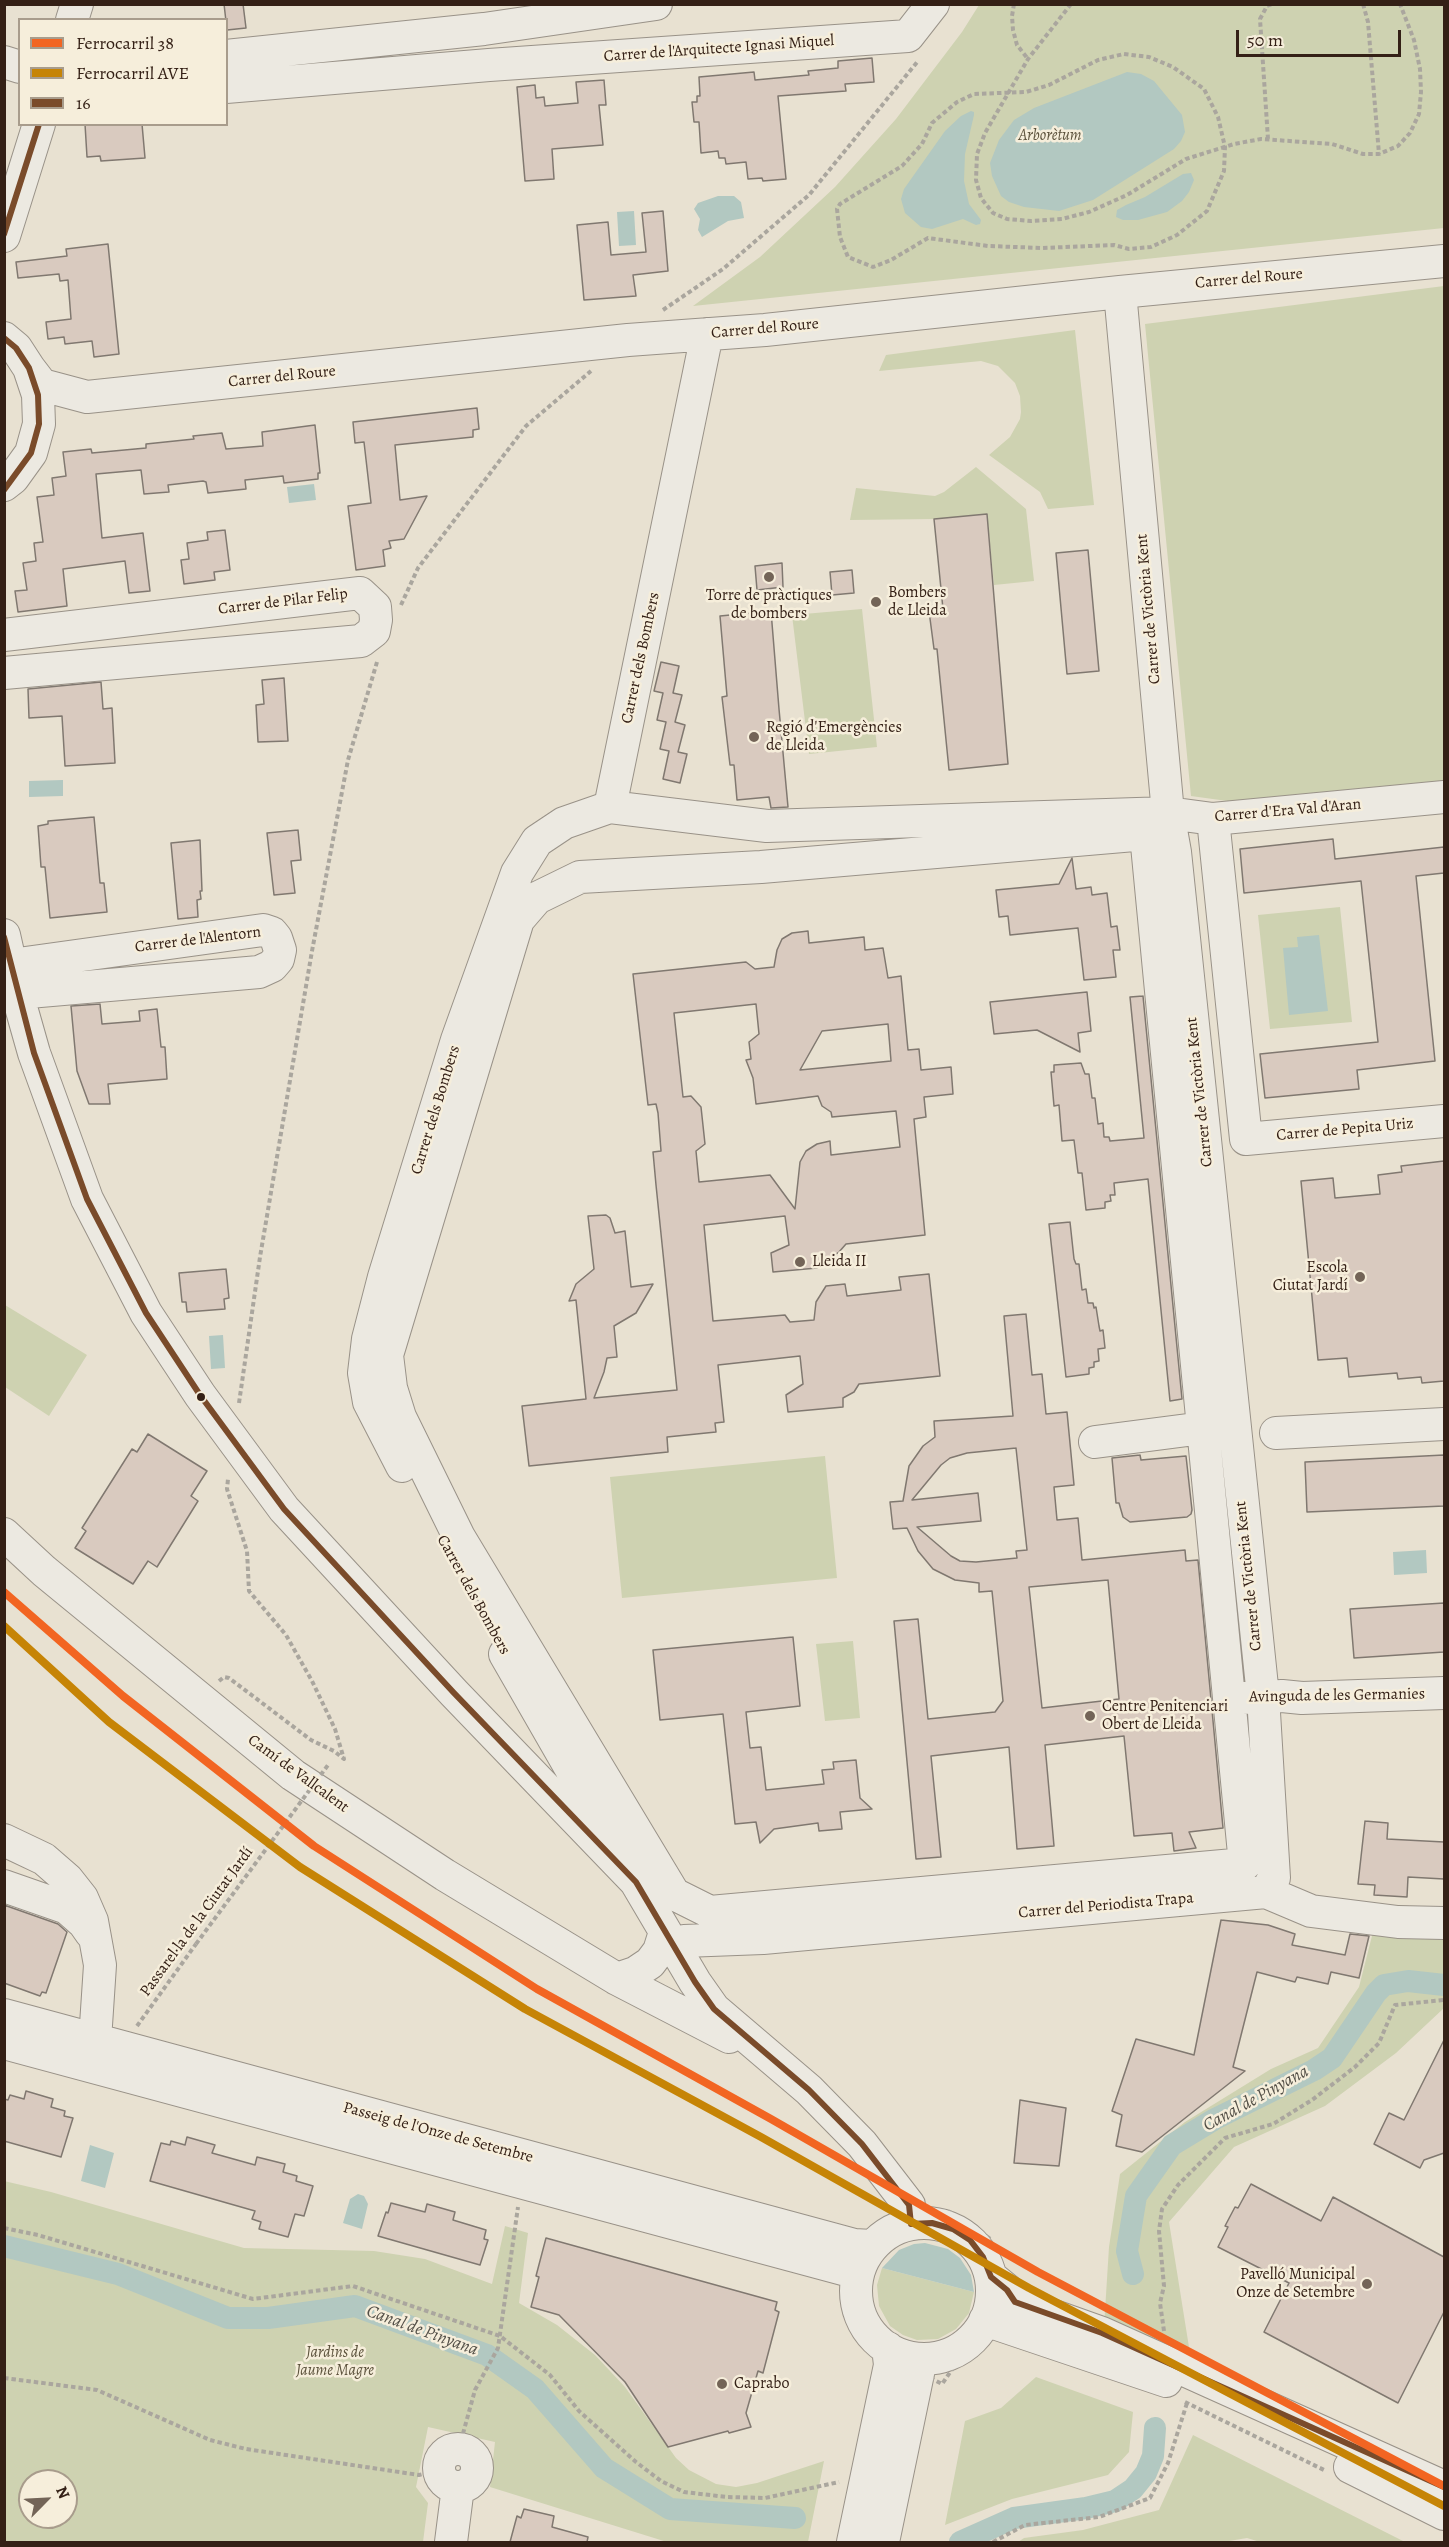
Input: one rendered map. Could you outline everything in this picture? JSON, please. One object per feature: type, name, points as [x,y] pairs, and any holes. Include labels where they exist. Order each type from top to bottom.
[{"type":"street","points":[[228,56],[484,29],[656,4]]},
{"type":"street","name":"Carrer de l'Arquitecte Ignasi Miquel","points":[[228,87],[489,65],[908,36],[933,4]]},
{"type":"street","points":[[484,29],[489,65]]},
{"type":"street","points":[[4,180],[21,126]]},
{"type":"street","points":[[4,236],[38,126]]},
{"type":"street","name":"Carrer del Roure","points":[[29,368],[42,385],[87,397],[628,340],[765,330],[1120,292],[1444,261]]},
{"type":"street","name":"Carrer de Victòria Kent","points":[[1120,292],[1147,819],[1245,1864],[710,1912],[674,1894],[459,1537],[400,1417],[391,1388],[387,1355],[518,920],[537,898],[580,877],[761,867],[1147,819]]},
{"type":"street","name":"Carrer dels Bombers","points":[[641,1892],[561,1754],[381,1427],[369,1402],[364,1373],[388,1224],[517,873],[537,841],[564,823],[610,807],[706,334]]},
{"type":"street","points":[[4,338],[16,348],[29,368],[38,395],[39,424],[31,453],[8,485]]},
{"type":"street","name":"Carrer del Roure","points":[[39,424],[87,397]]},
{"type":"street","name":"Carrer de Pilar Felip","points":[[4,635],[360,593],[375,607],[376,620],[374,631],[362,641],[4,673]]},
{"type":"street","name":"Carrer d'Era Val d'Aran","points":[[1147,819],[1214,819],[1444,797]]},
{"type":"street","points":[[610,807],[767,826],[1147,819]]},
{"type":"street","name":"Carrer de Victòria Kent","points":[[1147,819],[1178,876],[1263,1696],[1274,1878],[1266,1892]]},
{"type":"street","name":"Carrer de Pepita Uriz","points":[[1214,819],[1246,1139],[1444,1122]]},
{"type":"street","name":"Carrer de l'Alentorn","points":[[263,930],[272,933],[280,950],[278,959],[272,966],[259,972],[11,964],[263,930]]},
{"type":"street","points":[[11,964],[34,1053],[87,1199],[147,1313],[233,1442],[284,1509],[641,1892],[695,1983],[714,2009],[809,2090],[862,2144],[909,2205],[911,2217]]},
{"type":"street","points":[[1276,1433],[1444,1424]]},
{"type":"street","points":[[1095,1442],[1203,1428]]},
{"type":"street","name":"Camí de Vallcalent","points":[[4,1534],[44,1571],[293,1775],[445,1875],[617,1978],[766,2054]]},
{"type":"street","name":"Avinguda de les Germanies","points":[[1229,1699],[1263,1696],[1302,1698],[1444,1693]]},
{"type":"street","points":[[4,1840],[44,1859],[67,1879],[82,1898],[92,1921],[97,1941],[100,1990],[95,2040]]},
{"type":"street","points":[[4,1886],[67,1908],[84,1923],[97,1941]]},
{"type":"street","name":"Carrer del Periodista Trapa","points":[[641,1892],[669,1916],[702,1929],[763,1938]]},
{"type":"street","name":"Carrer del Periodista Trapa","points":[[669,1938],[684,1941],[763,1938],[1266,1892],[1311,1911],[1398,1922],[1444,1923]]},
{"type":"street","points":[[617,1978],[643,1969],[669,1938]]},
{"type":"street","name":"Carrer del Periodista Trapa","points":[[695,1983],[698,1962],[716,1948],[763,1938]]},
{"type":"street","name":"Passeig de l'Onze de Setembre","points":[[4,2015],[857,2258]]},
{"type":"street","name":"Passeig de l'Onze de Setembre","points":[[4,2043],[857,2258]]},
{"type":"street","points":[[911,2217],[857,2258],[856,2294],[861,2315],[872,2334],[904,2361],[940,2357],[959,2349],[975,2337],[997,2328],[1193,2390],[1444,2514]]},
{"type":"street","points":[[911,2217],[952,2229],[970,2241],[1015,2302],[1102,2333],[1444,2487]]},
{"type":"street","points":[[997,2328],[992,2299],[999,2283]]},
{"type":"street","points":[[853,2542],[866,2482],[904,2361]]},
{"type":"street","points":[[883,2542],[904,2361]]},
{"type":"street","points":[[451,2542],[452,2468]]},
{"type":"path","points":[[1014,4],[1011,16],[1013,30],[1017,45],[1028,59]]},
{"type":"path","points":[[1071,4],[1028,59],[985,133],[977,154],[976,180],[981,198],[993,213],[1007,219],[1031,221],[1062,219],[1089,213],[1126,195],[1186,159],[1225,147],[1268,139],[1332,144],[1364,154],[1379,154],[1398,146],[1410,134],[1419,114],[1420,69],[1414,40],[1400,4]]},
{"type":"path","points":[[1268,139],[1260,19],[1267,6],[1272,4]]},
{"type":"path","points":[[1363,4],[1368,22],[1379,154]]},
{"type":"path","points":[[1124,54],[1149,57],[1173,67],[1204,88],[1218,117],[1225,147],[1224,171],[1207,211],[1177,235],[1151,247],[1130,249],[1114,245],[1032,248],[988,246],[928,238],[891,260],[873,267],[848,257],[836,221],[840,204],[902,166],[922,144],[932,123],[957,102],[974,94],[1008,91],[1026,92],[1048,85],[1098,60],[1124,54]]},
{"type":"path","points":[[628,340],[663,310],[723,269],[809,195],[919,59]]},
{"type":"path","points":[[397,616],[418,568],[526,426],[594,369]]},
{"type":"path","points":[[222,1690],[217,1682],[224,1677],[311,1740],[334,1751],[344,1759],[335,1730],[312,1681],[286,1635],[249,1592],[248,1551],[227,1490],[260,1257],[312,951],[348,760],[380,655]]},
{"type":"path","name":"Passarel·la de la Ciutat Jardí","points":[[135,2029],[328,1766],[318,1759]]},
{"type":"path","points":[[1164,2334],[1160,2303],[1164,2286],[1160,2231],[1162,2209],[1178,2186],[1225,2138],[1273,2124],[1312,2100],[1355,2067],[1379,2043],[1395,2005],[1444,2000]]},
{"type":"path","points":[[4,2378],[97,2390],[210,2440],[246,2449],[419,2475],[452,2468],[475,2390],[498,2348],[518,2206]]},
{"type":"path","points":[[948,2211],[989,2238],[1006,2279],[999,2283],[997,2328],[953,2368],[942,2384],[904,2361],[875,2356],[848,2320],[844,2276],[857,2258],[864,2234],[911,2217],[948,2211]]},
{"type":"path","points":[[4,2228],[38,2235],[253,2299],[353,2286],[500,2336],[550,2375],[579,2411],[636,2462],[661,2481],[684,2492],[727,2497],[765,2498],[850,2479],[866,2482]]},
{"type":"path","points":[[1176,2399],[1326,2471]]},
{"type":"path","points":[[993,2542],[1025,2525],[1099,2517],[1150,2498],[1168,2463],[1187,2403]]},
{"type":"green space","name":"Arborètum","points":[[979,5],[1444,5],[1444,228],[693,306],[760,257],[835,187],[896,119],[962,32]]},
{"type":"green space","points":[[1444,286],[1444,780],[1429,785],[1249,804],[1191,796],[1145,324]]},
{"type":"green space","points":[[1075,330],[1094,505],[1048,509],[1040,492],[989,455],[1010,437],[1020,419],[1021,412],[1020,396],[1015,383],[998,366],[981,361],[879,371],[886,355]]},
{"type":"green space","points":[[976,467],[1026,509],[1034,581],[994,585],[987,514],[934,519],[850,520],[856,488],[935,496],[944,492]]},
{"type":"green space","points":[[862,609],[877,747],[809,754],[792,615]]},
{"type":"green space","points":[[1340,907],[1352,1022],[1270,1029],[1258,915]]},
{"type":"green space","points":[[5,1305],[87,1355],[49,1416],[5,1387]]},
{"type":"green space","points":[[825,1456],[837,1578],[622,1598],[610,1477]]},
{"type":"green space","points":[[853,1641],[860,1718],[825,1721],[816,1644]]},
{"type":"green space","points":[[1444,1930],[1444,2008],[1396,2053],[1325,2106],[1234,2147],[1169,2222],[1192,2366],[1104,2327],[1109,2247],[1120,2174],[1185,2122],[1271,2069],[1318,2048],[1359,1987],[1373,1932]]},
{"type":"green space","name":"Jardins de Jaume Magre","points":[[4,2181],[51,2192],[244,2248],[374,2251],[425,2259],[492,2284],[505,2226],[528,2233],[519,2303],[557,2325],[595,2355],[625,2387],[676,2458],[689,2470],[716,2484],[736,2487],[757,2483],[824,2461],[808,2542],[667,2542],[490,2487],[495,2442],[428,2427],[416,2487],[428,2503],[423,2542],[5,2542]]},
{"type":"green space","points":[[882,2268],[974,2292],[969,2313],[956,2329],[938,2339],[917,2340],[903,2335],[890,2326],[879,2306],[877,2285]]},
{"type":"green space","points":[[1036,2377],[1133,2412],[1129,2452],[1108,2475],[1012,2499],[945,2525],[965,2421],[1001,2408]]},
{"type":"green space","points":[[1193,2435],[1405,2542],[1260,2542],[1247,2538],[1223,2542],[1018,2542],[1024,2538],[1083,2530],[1159,2510]]},
{"type":"water","points":[[1127,72],[1141,74],[1154,81],[1182,115],[1185,132],[1174,149],[1093,200],[1059,211],[1024,207],[1009,202],[1001,196],[992,176],[990,163],[999,140],[1014,120],[1034,108]]},
{"type":"water","points":[[971,111],[974,115],[965,154],[964,181],[969,204],[981,220],[980,224],[976,225],[963,219],[932,229],[921,227],[905,213],[901,199],[904,189],[945,131],[961,116]]},
{"type":"water","points":[[1191,173],[1194,180],[1189,192],[1182,201],[1167,212],[1138,220],[1123,220],[1116,217],[1117,210],[1145,197],[1183,174]]},
{"type":"water","points":[[718,196],[734,196],[741,202],[744,218],[728,221],[702,237],[698,230],[700,219],[694,209],[698,203]]},
{"type":"water","points":[[634,211],[636,245],[619,246],[617,212]]},
{"type":"water","points":[[314,484],[316,500],[289,503],[287,487]]},
{"type":"water","points":[[63,780],[63,796],[29,797],[29,781]]},
{"type":"water","points":[[1319,935],[1328,1011],[1289,1015],[1283,948],[1298,947],[1297,937]]},
{"type":"water","points":[[223,1335],[225,1368],[211,1369],[209,1336]]},
{"type":"water","points":[[1426,1550],[1427,1573],[1394,1575],[1393,1552]]},
{"type":"water","points":[[90,2145],[114,2153],[105,2188],[81,2181]]},
{"type":"water","points":[[358,2194],[364,2196],[368,2204],[362,2229],[343,2223],[350,2199]]},
{"type":"water","points":[[925,2243],[948,2249],[960,2258],[971,2275],[974,2292],[882,2268],[899,2250],[914,2244]]},
{"type":"building","points":[[224,4],[243,4],[246,28],[228,30],[228,18],[226,18]]},
{"type":"building","points":[[872,58],[874,82],[845,84],[846,91],[778,96],[786,179],[763,181],[762,178],[748,179],[746,162],[726,164],[725,158],[719,158],[718,151],[701,153],[699,122],[694,122],[692,102],[697,102],[697,96],[700,96],[699,77],[754,72],[755,80],[809,75],[808,71],[838,68],[838,61]]},
{"type":"building","points":[[604,80],[606,105],[599,105],[603,145],[552,149],[554,179],[525,181],[517,87],[535,85],[536,98],[544,97],[545,106],[578,103],[576,82]]},
{"type":"building","points":[[85,126],[142,126],[145,158],[101,161],[100,156],[87,157]]},
{"type":"building","points":[[663,211],[668,271],[633,275],[636,296],[584,300],[577,225],[608,222],[611,255],[646,252],[642,213]]},
{"type":"building","points":[[108,244],[119,354],[94,357],[92,341],[65,344],[64,337],[48,339],[46,322],[71,319],[68,280],[60,281],[59,274],[18,278],[16,262],[67,256],[66,249]]},
{"type":"building","points":[[477,408],[479,429],[473,430],[473,437],[395,445],[400,500],[427,496],[404,539],[389,541],[391,548],[383,550],[385,566],[356,570],[348,506],[371,503],[364,442],[355,443],[353,422]]},
{"type":"building","points":[[315,425],[320,473],[318,473],[318,479],[284,483],[283,476],[245,480],[246,489],[208,493],[206,482],[203,481],[168,485],[169,492],[144,494],[141,470],[96,474],[102,538],[143,533],[150,591],[129,593],[125,561],[63,569],[67,606],[18,612],[15,591],[27,590],[23,563],[36,561],[34,543],[43,542],[37,497],[54,495],[52,478],[66,476],[63,452],[91,449],[92,453],[146,448],[146,444],[194,439],[193,436],[222,433],[226,449],[263,446],[262,432]]},
{"type":"building","points":[[987,514],[1008,764],[949,770],[937,649],[934,649],[929,611],[943,609],[934,519]]},
{"type":"building","points":[[225,530],[230,570],[214,572],[215,580],[184,584],[181,560],[189,559],[187,543],[208,540],[207,532]]},
{"type":"building","points":[[1088,550],[1099,671],[1067,674],[1056,553]]},
{"type":"building","name":"Torre de pràctiques de bombers","points":[[782,563],[783,587],[757,590],[755,566]]},
{"type":"building","points":[[852,570],[854,593],[832,595],[830,572]]},
{"type":"building","name":"Regió d'Emergències de Lleida","points":[[771,611],[788,807],[771,808],[769,797],[737,800],[734,765],[730,765],[722,697],[727,696],[720,616]]},
{"type":"building","points":[[661,662],[679,666],[673,693],[682,695],[675,722],[685,725],[678,752],[687,754],[680,783],[663,779],[669,751],[660,749],[666,722],[657,720],[663,693],[654,691]]},
{"type":"building","points":[[284,678],[288,741],[258,742],[256,705],[264,704],[262,680]]},
{"type":"building","points":[[101,682],[103,709],[112,708],[115,763],[65,766],[62,716],[29,718],[28,689]]},
{"type":"building","points":[[94,817],[100,883],[104,883],[107,912],[50,918],[45,867],[41,867],[38,826],[48,824],[48,821]]},
{"type":"building","points":[[298,830],[301,860],[291,861],[295,893],[274,895],[267,833]]},
{"type":"building","points":[[1333,839],[1335,859],[1444,847],[1444,873],[1416,876],[1435,1061],[1357,1070],[1359,1089],[1265,1098],[1260,1054],[1378,1042],[1361,881],[1244,893],[1240,849]]},
{"type":"building","points":[[200,840],[202,891],[200,891],[201,899],[197,900],[198,917],[178,919],[171,843]]},
{"type":"building","points":[[1072,858],[1076,889],[1091,887],[1092,895],[1107,893],[1111,927],[1117,926],[1120,950],[1113,950],[1116,977],[1084,980],[1078,928],[1010,935],[1008,916],[999,917],[996,890],[1059,884]]},
{"type":"building","name":"Lleida II","points":[[808,931],[809,943],[864,937],[865,950],[883,948],[888,978],[901,976],[908,1050],[919,1049],[921,1070],[951,1067],[953,1094],[924,1097],[926,1117],[914,1119],[925,1235],[846,1244],[817,1268],[773,1272],[771,1253],[789,1245],[785,1216],[704,1225],[713,1321],[785,1315],[790,1322],[814,1320],[816,1302],[826,1286],[845,1284],[847,1296],[901,1290],[899,1277],[929,1274],[940,1376],[859,1384],[854,1392],[843,1398],[843,1407],[788,1412],[786,1395],[803,1384],[800,1356],[718,1365],[724,1422],[715,1423],[716,1432],[667,1437],[668,1452],[529,1466],[522,1406],[586,1399],[576,1300],[569,1301],[576,1284],[594,1269],[588,1216],[606,1215],[610,1218],[615,1233],[625,1231],[631,1287],[653,1284],[636,1313],[614,1326],[617,1357],[607,1358],[594,1398],[677,1390],[653,1152],[661,1151],[658,1113],[656,1104],[648,1105],[633,974],[746,962],[755,969],[774,967],[782,939],[792,933]],"holes":[[[756,1004],[759,1034],[749,1042],[751,1059],[746,1060],[753,1078],[756,1104],[818,1096],[822,1106],[831,1112],[832,1117],[896,1111],[900,1147],[831,1155],[830,1141],[817,1144],[806,1151],[800,1162],[795,1209],[770,1175],[699,1182],[696,1151],[705,1144],[701,1107],[691,1096],[683,1097],[674,1013]],[[888,1024],[891,1061],[800,1070],[822,1031]]]},
{"type":"building","points":[[1087,992],[1091,1031],[1078,1033],[1080,1052],[1037,1030],[994,1034],[990,1002]]},
{"type":"building","points":[[1143,996],[1182,1399],[1170,1401],[1148,1179],[1114,1183],[1115,1195],[1110,1195],[1111,1201],[1105,1202],[1105,1208],[1086,1210],[1082,1173],[1078,1173],[1074,1140],[1062,1141],[1059,1105],[1054,1106],[1051,1072],[1054,1072],[1054,1065],[1081,1063],[1085,1074],[1089,1074],[1098,1124],[1103,1123],[1104,1137],[1109,1137],[1110,1141],[1144,1138],[1130,997]]},
{"type":"building","points":[[100,1004],[102,1024],[140,1021],[139,1011],[157,1009],[161,1047],[165,1047],[167,1079],[108,1084],[110,1104],[89,1104],[77,1071],[71,1006]]},
{"type":"building","name":"Escola Ciutat Jardí","points":[[1444,1161],[1444,1381],[1422,1383],[1421,1377],[1398,1379],[1397,1373],[1349,1377],[1347,1358],[1318,1360],[1301,1181],[1333,1178],[1335,1198],[1380,1194],[1378,1175],[1402,1172],[1401,1166]]},
{"type":"building","points":[[1070,1222],[1074,1259],[1076,1264],[1079,1264],[1082,1290],[1086,1289],[1088,1303],[1093,1303],[1094,1308],[1096,1307],[1100,1331],[1103,1330],[1105,1348],[1098,1349],[1099,1361],[1094,1362],[1094,1367],[1089,1368],[1089,1374],[1066,1377],[1049,1224]]},
{"type":"building","points":[[226,1269],[229,1298],[224,1299],[225,1309],[187,1312],[186,1302],[182,1302],[179,1273]]},
{"type":"building","points":[[1026,1314],[1032,1375],[1042,1374],[1046,1414],[1067,1412],[1074,1485],[1054,1487],[1057,1520],[1078,1518],[1082,1560],[1185,1550],[1186,1561],[1198,1560],[1223,1828],[1189,1832],[1196,1848],[1174,1851],[1172,1833],[1134,1836],[1124,1736],[1045,1745],[1054,1846],[1017,1849],[1009,1747],[931,1756],[941,1857],[916,1859],[894,1621],[918,1619],[928,1719],[995,1712],[1003,1701],[992,1591],[979,1592],[979,1583],[955,1580],[933,1569],[918,1551],[907,1528],[893,1529],[890,1502],[903,1501],[909,1466],[923,1446],[935,1437],[934,1421],[1013,1416],[1004,1316]],"holes":[[[1016,1448],[1027,1550],[1016,1551],[1017,1558],[976,1562],[960,1561],[917,1527],[981,1521],[978,1493],[912,1500],[941,1465],[950,1458],[967,1453]],[[1108,1580],[1119,1699],[1042,1708],[1029,1587]]]},
{"type":"building","points":[[148,1434],[207,1471],[191,1496],[198,1501],[157,1567],[148,1561],[133,1584],[75,1548],[86,1531],[82,1528],[132,1449],[137,1452]]},
{"type":"building","points":[[1140,1455],[1141,1460],[1186,1456],[1191,1514],[1187,1517],[1130,1522],[1123,1517],[1119,1503],[1116,1503],[1112,1458]]},
{"type":"building","points":[[1444,1455],[1444,1506],[1307,1512],[1305,1462]]},
{"type":"building","points":[[1444,1603],[1444,1652],[1354,1658],[1350,1609]]},
{"type":"building","points":[[793,1637],[800,1706],[746,1712],[750,1748],[761,1747],[766,1790],[824,1784],[822,1770],[834,1769],[833,1762],[856,1760],[860,1798],[872,1809],[840,1812],[842,1829],[819,1831],[818,1823],[774,1829],[760,1843],[756,1822],[735,1824],[723,1714],[660,1720],[653,1650]]},
{"type":"building","points":[[1365,1821],[1388,1823],[1387,1839],[1444,1842],[1444,1879],[1408,1877],[1407,1897],[1374,1895],[1375,1885],[1358,1884]]},
{"type":"building","points":[[4,1905],[58,1924],[67,1932],[46,1993],[42,1992],[40,1996],[4,1983]]},
{"type":"building","points":[[1221,1920],[1268,1925],[1295,1934],[1292,1945],[1345,1955],[1350,1934],[1369,1936],[1359,1978],[1331,1972],[1328,1984],[1297,1977],[1295,1982],[1257,1972],[1233,2067],[1245,2071],[1142,2152],[1116,2146],[1122,2115],[1112,2111],[1136,2039],[1194,2055]]},
{"type":"building","points":[[1444,2040],[1444,2153],[1424,2160],[1420,2168],[1374,2144],[1389,2113],[1404,2120]]},
{"type":"building","points":[[26,2091],[53,2099],[51,2107],[65,2111],[64,2116],[73,2118],[61,2157],[4,2141],[4,2099],[8,2100],[10,2095],[24,2099]]},
{"type":"building","points":[[1020,2100],[1066,2108],[1059,2166],[1014,2163]]},
{"type":"building","points":[[187,2137],[215,2145],[212,2153],[255,2165],[257,2157],[285,2164],[283,2172],[297,2176],[296,2181],[313,2186],[304,2216],[295,2214],[288,2237],[259,2229],[261,2222],[252,2219],[255,2211],[150,2181],[161,2143],[170,2145],[171,2141],[185,2145]]},
{"type":"building","name":"Pavelló Municipal Onze de Setembre","points":[[1251,2184],[1321,2221],[1333,2197],[1444,2257],[1444,2312],[1398,2403],[1264,2332],[1289,2283],[1218,2247],[1228,2227],[1225,2226]]},
{"type":"building","points":[[391,2203],[425,2212],[427,2204],[455,2212],[453,2220],[486,2230],[484,2239],[488,2240],[480,2265],[378,2236]]},
{"type":"building","points":[[546,2238],[777,2302],[775,2310],[779,2312],[763,2373],[758,2371],[746,2413],[751,2427],[668,2447],[625,2382],[559,2315],[531,2307]]},
{"type":"building","points":[[524,2509],[554,2516],[552,2527],[588,2537],[587,2542],[510,2542],[517,2516],[521,2518]]},
{"type":"waterway","name":"Canal de Pinyana","points":[[1133,2274],[1127,2251],[1136,2196],[1172,2145],[1215,2119],[1314,2070],[1332,2058],[1376,1993],[1384,1985],[1408,1981],[1444,1985]]},
{"type":"waterway","name":"Canal de Pinyana","points":[[4,2246],[118,2274],[228,2318],[268,2318],[355,2306],[487,2355],[535,2389],[604,2468],[670,2509],[795,2518]]},
{"type":"waterway","name":"Canal de Pinyana","points":[[960,2542],[1014,2518],[1086,2508],[1115,2501],[1133,2489],[1146,2473],[1153,2456],[1155,2428]]},
{"type":"rail line","name":"38","points":[[4,1592],[123,1696],[314,1846],[537,1989],[771,2119],[1038,2272],[1444,2486]]},
{"type":"rail line","name":"AVE","points":[[4,1626],[109,1722],[300,1867],[525,2009],[761,2137],[1029,2288],[1444,2506]]},
{"type":"transit line","name":"16","points":[[4,234],[38,126]]},
{"type":"transit line","name":"16","points":[[4,338],[16,348],[29,368],[38,395],[39,424],[31,453],[4,490]]},
{"type":"transit line","name":"16","points":[[4,937],[34,1053],[87,1199],[146,1313],[200,1395],[284,1509],[454,1693],[636,1882],[695,1982],[714,2009],[809,2090],[862,2144],[909,2205],[911,2224],[932,2223],[953,2229],[970,2240],[983,2257],[991,2277],[1007,2290],[1015,2302],[1102,2333],[1444,2487]]},
{"type":"place","name":"Torre de pràctiques de bombers","points":[[769,577]]},
{"type":"place","name":"Bombers de Lleida","points":[[876,602]]},
{"type":"place","name":"Regió d'Emergències de Lleida","points":[[754,737]]},
{"type":"place","name":"Lleida II","points":[[800,1262]]},
{"type":"place","name":"Escola Ciutat Jardí","points":[[1360,1277]]},
{"type":"place","name":"Centre Penitenciari Obert de Lleida","points":[[1090,1716]]},
{"type":"place","name":"Pavelló Municipal Onze de Setembre","points":[[1367,2284]]},
{"type":"place","name":"Caprabo","points":[[722,2384]]}]
